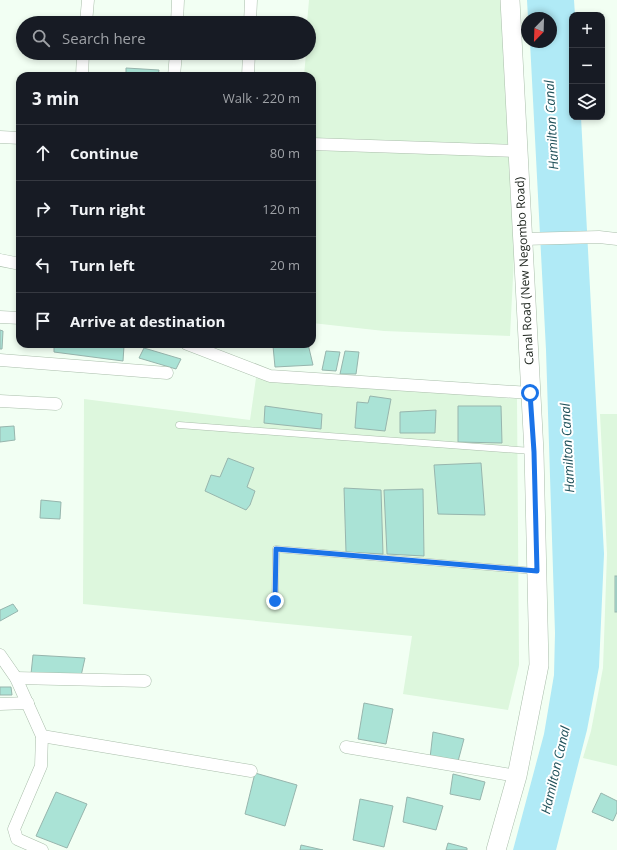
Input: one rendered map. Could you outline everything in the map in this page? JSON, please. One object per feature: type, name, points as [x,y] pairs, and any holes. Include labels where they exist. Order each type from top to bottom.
[{"type":"main road","name":"Canal Road (New Negombo Road)","points":[[496,850],[517,776],[539,665],[534,452],[530,393],[526,238],[518,151],[510,0]]},
{"type":"street","points":[[87,16],[88,0]]},
{"type":"street","points":[[177,16],[178,0]]},
{"type":"street","points":[[250,16],[251,0]]},
{"type":"street","points":[[82,72],[83,60]]},
{"type":"street","points":[[174,72],[175,60]]},
{"type":"street","points":[[248,72],[249,60]]},
{"type":"street","points":[[0,137],[16,138]]},
{"type":"street","points":[[316,144],[518,151]]},
{"type":"street","points":[[526,238],[599,237],[617,239]]},
{"type":"street","points":[[0,260],[16,263]]},
{"type":"street","points":[[0,316],[16,318]]},
{"type":"street","points":[[197,348],[270,376],[530,393]]},
{"type":"street","points":[[0,360],[167,374]]},
{"type":"street","points":[[0,401],[56,404]]},
{"type":"street","points":[[0,655],[16,678],[42,736],[42,766],[14,829],[17,839],[42,850]]},
{"type":"street","points":[[16,678],[145,681]]},
{"type":"street","points":[[0,704],[28,703]]},
{"type":"street","points":[[42,736],[251,771]]},
{"type":"street","points":[[346,747],[517,776]]},
{"type":"lane","points":[[179,425],[534,452]]},
{"type":"lane","points":[[275,601],[276,549],[537,571]]},
{"type":"shaded area","points":[[309,0],[503,0],[515,238],[510,336],[384,331],[316,323],[316,72],[304,72],[305,60],[316,60],[316,16],[308,16]]},
{"type":"shaded area","points":[[256,378],[517,399],[519,665],[508,710],[403,694],[412,636],[83,604],[84,399],[250,420]]},
{"type":"shaded area","points":[[600,414],[617,414],[617,766],[583,758],[591,731],[603,668],[607,554]]},
{"type":"water","name":"Hamilton Canal","points":[[527,0],[574,0],[575,12],[569,12],[569,120],[581,120],[604,554],[599,667],[587,730],[556,850],[513,850],[544,734],[554,675],[555,633],[546,350],[530,48],[557,48],[557,12],[528,12]]},
{"type":"building","points":[[126,68],[159,70],[159,72],[126,72]]},
{"type":"building","points":[[0,330],[3,331],[2,349],[0,349]]},
{"type":"building","points":[[54,348],[124,348],[123,361],[54,352]]},
{"type":"building","points":[[144,348],[181,359],[176,369],[139,358]]},
{"type":"building","points":[[273,348],[309,348],[313,365],[275,367]]},
{"type":"building","points":[[326,351],[340,352],[336,371],[322,370]]},
{"type":"building","points":[[345,351],[359,352],[356,374],[340,374]]},
{"type":"building","points":[[370,396],[391,399],[385,431],[355,428],[357,402],[368,403]]},
{"type":"building","points":[[265,406],[322,414],[321,429],[264,423]]},
{"type":"building","points":[[458,406],[501,406],[502,443],[458,442]]},
{"type":"building","points":[[436,410],[435,433],[400,433],[400,412]]},
{"type":"building","points":[[14,426],[15,440],[0,442],[0,427]]},
{"type":"building","points":[[228,458],[254,468],[247,487],[255,491],[250,505],[246,510],[205,491],[211,475],[220,477]]},
{"type":"building","points":[[481,463],[485,515],[438,514],[434,465]]},
{"type":"building","points":[[344,488],[381,490],[383,554],[346,552]]},
{"type":"building","points":[[423,489],[424,556],[387,554],[384,490]]},
{"type":"building","points":[[41,500],[61,502],[60,519],[40,518]]},
{"type":"building","points":[[615,576],[617,576],[617,612],[615,612]]},
{"type":"building","points":[[13,604],[18,611],[0,621],[0,610]]},
{"type":"building","points":[[33,655],[85,658],[81,676],[31,674]]},
{"type":"building","points":[[0,687],[11,687],[12,695],[0,695]]},
{"type":"building","points":[[364,703],[393,709],[386,744],[358,739]]},
{"type":"building","points":[[433,732],[464,739],[457,765],[430,758]]},
{"type":"building","points":[[255,773],[297,785],[285,826],[245,814]]},
{"type":"building","points":[[453,774],[485,782],[480,800],[450,794]]},
{"type":"building","points":[[56,792],[87,804],[67,848],[36,836]]},
{"type":"building","points":[[601,793],[617,801],[617,812],[613,821],[592,812]]},
{"type":"building","points":[[407,797],[443,806],[436,830],[403,822]]},
{"type":"building","points":[[360,799],[393,806],[384,847],[353,840]]},
{"type":"building","points":[[448,843],[467,848],[467,850],[446,850]]},
{"type":"building","points":[[301,845],[323,850],[300,850]]},
{"type":"route","points":[[275,601],[276,549],[537,571],[534,452],[530,393]]}]
